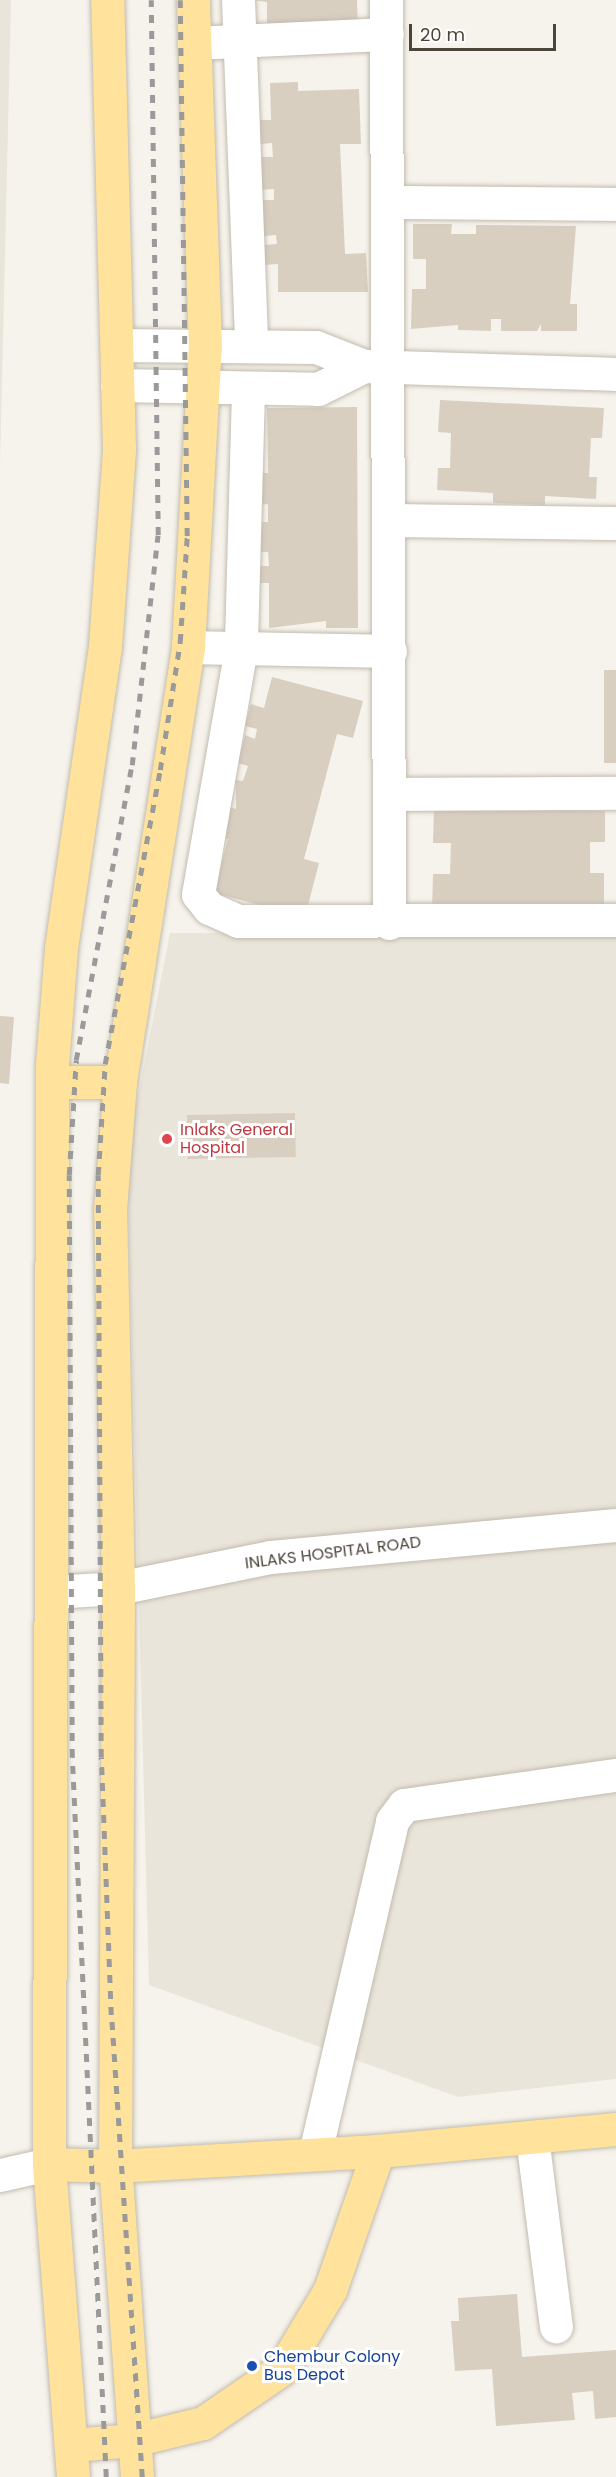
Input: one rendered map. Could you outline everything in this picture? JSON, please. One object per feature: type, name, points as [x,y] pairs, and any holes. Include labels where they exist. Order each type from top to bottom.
[{"type":"main road","points":[[73,2477],[49,2164],[52,1082],[61,948],[105,646],[119,449],[107,0]]},
{"type":"main road","points":[[137,2477],[115,2166],[118,1588],[110,1209],[120,1082],[188,647],[205,347],[193,0]]},
{"type":"main road","points":[[52,1082],[120,1082]]},
{"type":"main road","points":[[49,2164],[115,2166],[315,2152],[378,2151],[616,2129]]},
{"type":"main road","points":[[71,2445],[133,2440],[203,2423],[283,2368],[330,2290],[378,2151]]},
{"type":"street","points":[[238,0],[251,346]]},
{"type":"street","points":[[387,0],[388,202],[378,366],[390,520],[389,923]]},
{"type":"street","points":[[194,43],[387,34]]},
{"type":"street","points":[[388,202],[616,204]]},
{"type":"street","points":[[117,345],[316,347],[378,366],[616,374]]},
{"type":"street","points":[[117,385],[248,391],[318,388],[378,366]]},
{"type":"street","points":[[248,391],[241,648],[198,894],[209,909],[238,921],[389,923],[616,920]]},
{"type":"street","points":[[390,520],[616,523]]},
{"type":"street","points":[[188,647],[390,651]]},
{"type":"street","points":[[389,794],[616,794]]},
{"type":"street","name":"INLAKS HOSPITAL ROAD","points":[[52,1592],[118,1588],[271,1557],[616,1525]]},
{"type":"street","points":[[315,2152],[392,1821],[404,1805],[616,1775]]},
{"type":"street","points":[[532,2137],[556,2326]]},
{"type":"street","points":[[0,2175],[49,2164]]},
{"type":"shaded area","points":[[0,0],[11,0],[0,466]]},
{"type":"shaded area","points":[[616,932],[616,2079],[458,2097],[149,1985],[127,1152],[170,933]]},
{"type":"building","points":[[253,0],[357,0],[358,28],[267,30],[267,2]]},
{"type":"building","points":[[298,82],[298,91],[359,89],[361,144],[340,144],[345,254],[366,253],[368,292],[278,292],[278,264],[264,265],[263,245],[277,244],[276,235],[264,236],[263,200],[274,200],[274,189],[259,190],[257,157],[273,157],[272,143],[260,144],[260,120],[271,120],[270,83]]},
{"type":"building","points":[[413,224],[452,224],[451,234],[476,234],[476,225],[576,226],[570,304],[577,304],[577,331],[541,331],[541,324],[537,331],[501,331],[501,319],[491,319],[491,331],[458,330],[458,325],[411,329],[412,289],[426,289],[426,259],[413,259]]},
{"type":"building","points":[[440,400],[604,408],[602,438],[591,438],[589,477],[597,477],[596,499],[545,496],[545,505],[493,503],[493,493],[437,490],[438,468],[450,468],[451,433],[438,432]]},
{"type":"building","points":[[357,407],[358,628],[326,628],[326,621],[269,628],[269,583],[259,583],[259,566],[269,566],[268,552],[258,552],[257,522],[268,522],[268,504],[260,505],[260,473],[268,473],[267,408]]},
{"type":"building","points":[[604,670],[616,670],[616,763],[604,763]]},
{"type":"building","points":[[272,677],[363,701],[353,738],[337,734],[304,859],[319,863],[305,917],[214,893],[228,839],[218,837],[226,806],[236,809],[236,780],[243,781],[248,766],[238,763],[245,735],[255,739],[257,729],[245,726],[251,704],[264,708]]},
{"type":"building","points":[[434,808],[605,811],[605,842],[590,842],[590,873],[604,873],[604,913],[432,910],[433,874],[450,874],[451,843],[433,843]]},
{"type":"building","points":[[0,1016],[14,1017],[9,1084],[0,1083]]},
{"type":"building","points":[[295,1113],[296,1157],[188,1159],[187,1115]]},
{"type":"building","points":[[517,2294],[522,2357],[616,2350],[616,2417],[595,2419],[593,2391],[572,2393],[575,2420],[496,2426],[492,2369],[455,2371],[451,2321],[459,2321],[458,2298]]},
{"type":"railway","points":[[106,2477],[72,1757],[69,1175],[76,1060],[132,765],[158,535],[151,0]]},
{"type":"railway","points":[[142,2477],[111,2015],[101,1757],[98,1175],[105,1064],[160,770],[180,642],[187,536],[180,0]]},
{"type":"place","name":"Inlaks General Hospital","points":[[167,1139]]},
{"type":"place","name":"Chembur Colony Bus Depot","points":[[252,2366]]}]
